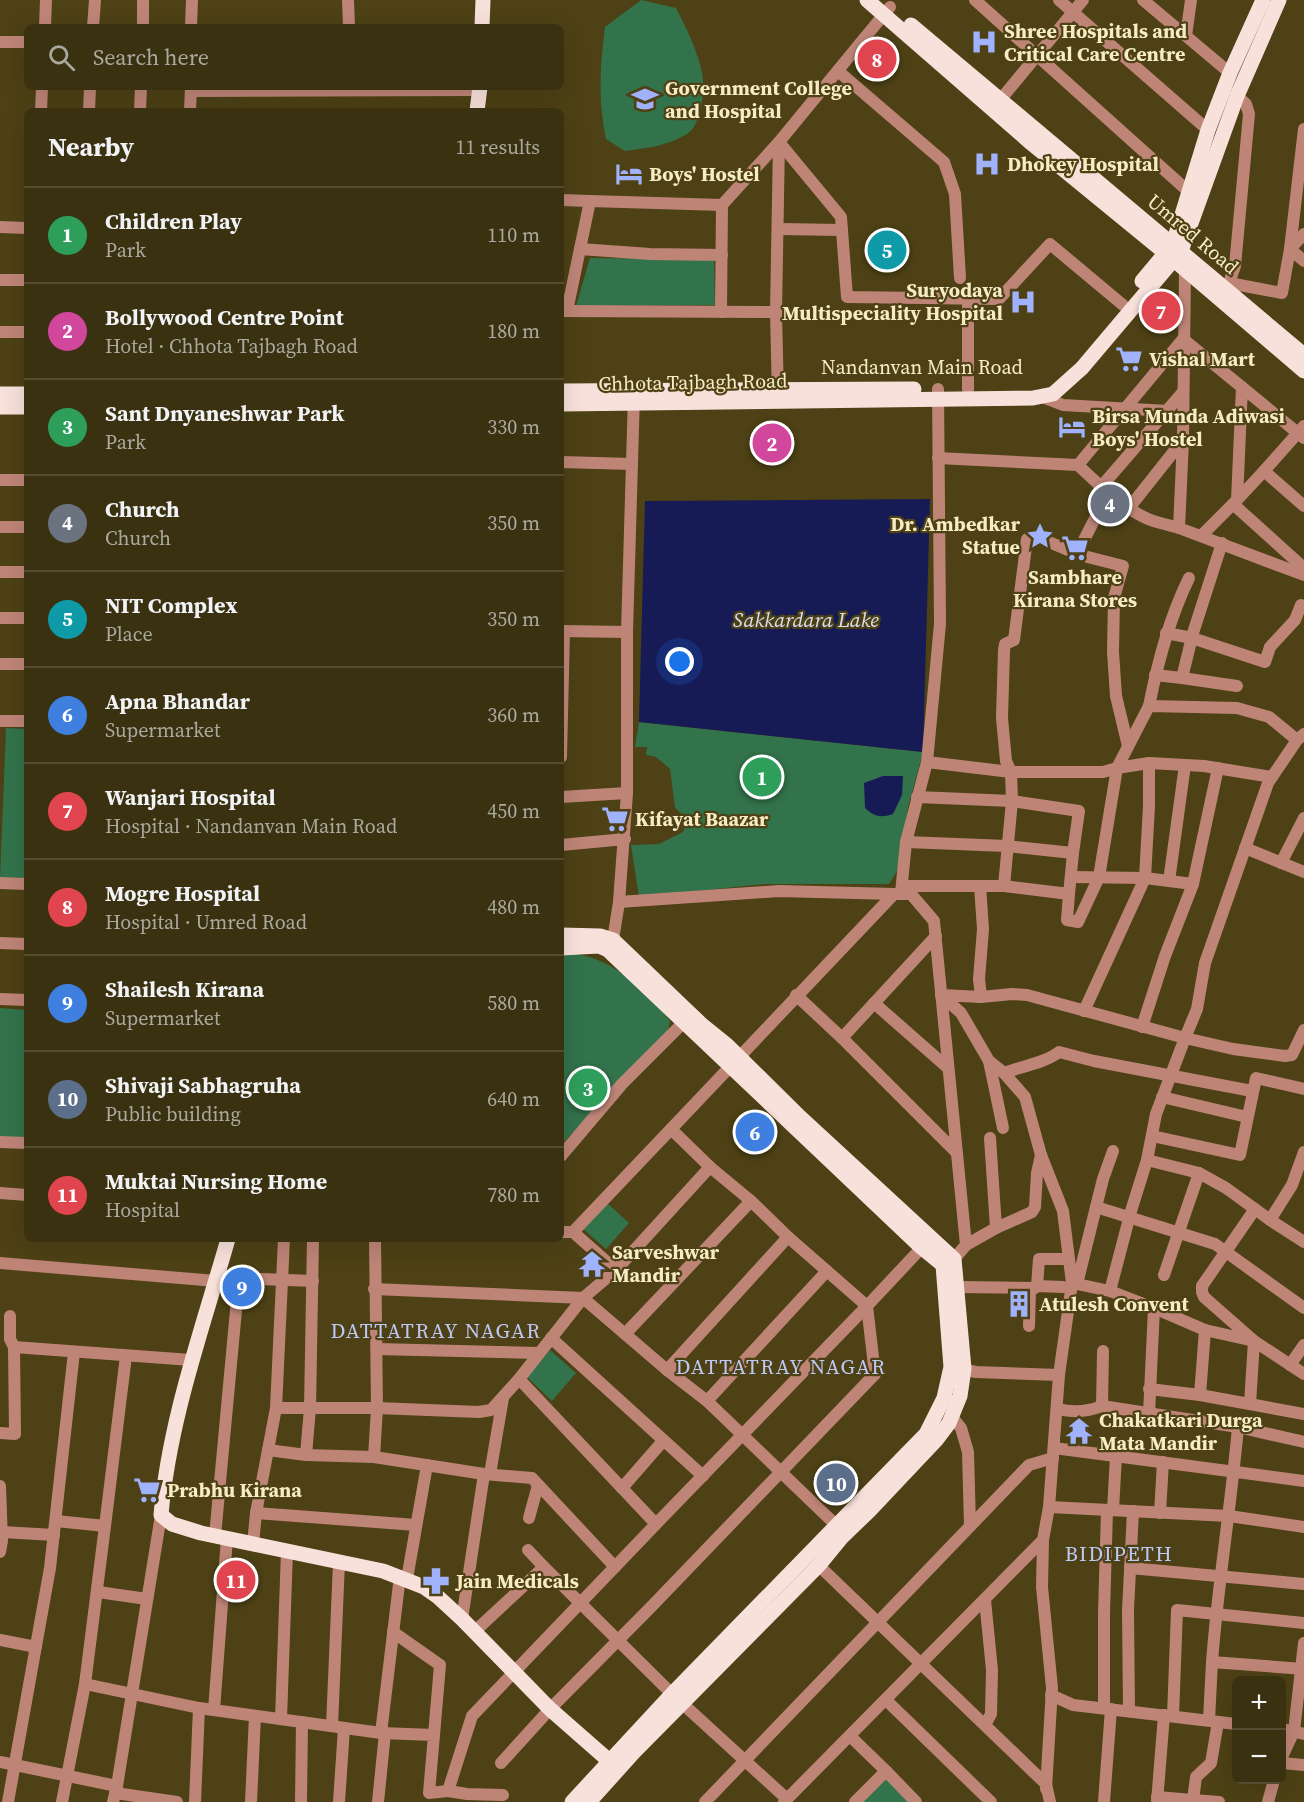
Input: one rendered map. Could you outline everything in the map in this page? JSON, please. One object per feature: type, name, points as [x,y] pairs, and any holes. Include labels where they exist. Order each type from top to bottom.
[{"type":"main road","points":[[483,0],[483,24]]},
{"type":"main road","name":"Umred Road","points":[[867,0],[886,7],[996,105],[1179,257],[1304,355]]},
{"type":"main road","name":"Nandanvan Main Road","points":[[938,394],[968,389],[1045,387],[1069,370],[1123,305],[1179,257],[1189,192],[1208,130],[1230,73],[1263,0]]},
{"type":"main road","points":[[1042,398],[1053,394],[1082,368],[1179,257],[1237,96],[1279,0]]},
{"type":"main road","points":[[477,108],[480,90]]},
{"type":"main road","points":[[1223,290],[1304,371]]},
{"type":"main road","name":"Chhota Tajbagh Road","points":[[564,391],[634,397]]},
{"type":"main road","points":[[0,394],[24,394]]},
{"type":"main road","name":"Chhota Tajbagh Road","points":[[778,395],[938,394],[1042,398]]},
{"type":"main road","points":[[634,397],[778,395]]},
{"type":"main road","name":"Chhota Tajbagh Road","points":[[564,404],[634,397]]},
{"type":"main road","points":[[0,407],[24,407]]},
{"type":"main road","points":[[564,935],[600,936],[655,988],[701,1024],[735,1061],[948,1262],[957,1287],[961,1350],[958,1368],[927,1434],[836,1526],[813,1560]]},
{"type":"main road","points":[[564,948],[610,945]]},
{"type":"main road","points":[[655,988],[683,1023],[735,1061]]},
{"type":"main road","points":[[227,1242],[191,1360],[164,1484],[161,1515],[172,1524],[221,1537],[384,1571],[424,1587],[462,1619],[550,1709],[614,1765]]},
{"type":"main road","points":[[572,1802],[614,1765],[813,1560],[869,1511],[937,1439],[952,1417],[960,1396],[948,1262]]},
{"type":"main road","points":[[589,1802],[614,1765]]},
{"type":"street","points":[[45,24],[46,0]]},
{"type":"street","points":[[93,24],[94,0]]},
{"type":"street","points":[[143,0],[143,24]]},
{"type":"street","points":[[191,24],[192,0]]},
{"type":"street","points":[[348,0],[349,24]]},
{"type":"street","points":[[975,0],[1189,192]]},
{"type":"street","points":[[1059,0],[1208,130]]},
{"type":"street","points":[[996,105],[1083,0]]},
{"type":"street","points":[[1186,36],[1191,0]]},
{"type":"street","points":[[1148,2],[1230,73]]},
{"type":"street","points":[[721,312],[722,205],[779,142],[886,7]]},
{"type":"street","points":[[0,42],[24,42]]},
{"type":"street","points":[[838,70],[944,162],[955,194],[960,278]]},
{"type":"street","points":[[41,108],[42,90]]},
{"type":"street","points":[[89,108],[90,90]]},
{"type":"street","points":[[140,108],[141,90]]},
{"type":"street","points":[[190,108],[191,90]]},
{"type":"street","points":[[1237,96],[1246,104],[1249,114],[1235,266],[1223,290],[1282,293],[1290,249],[1304,129]]},
{"type":"street","points":[[778,395],[776,312],[779,142]]},
{"type":"street","points":[[779,142],[841,217],[847,297],[999,299],[1050,244],[1123,305]]},
{"type":"street","points":[[564,200],[722,205]]},
{"type":"street","points":[[590,201],[564,311],[776,312]]},
{"type":"street","points":[[0,228],[24,228]]},
{"type":"street","points":[[779,229],[842,230]]},
{"type":"street","points":[[1290,249],[1304,234]]},
{"type":"street","points":[[580,249],[651,254],[722,255]]},
{"type":"street","points":[[1290,249],[1304,261]]},
{"type":"street","points":[[1179,257],[1183,339],[1183,440],[1179,528]]},
{"type":"street","points":[[0,280],[24,280]]},
{"type":"street","points":[[968,299],[968,389]]},
{"type":"street","points":[[0,332],[24,332]]},
{"type":"street","points":[[1183,339],[1302,432],[1202,535]]},
{"type":"street","points":[[1078,465],[1183,339]]},
{"type":"street","points":[[1242,387],[1235,502],[1303,571]]},
{"type":"street","points":[[1080,555],[1104,490],[1183,392]]},
{"type":"street","points":[[616,1270],[567,1232],[670,1129],[796,995],[899,891],[906,842],[927,762],[940,624],[938,394]]},
{"type":"street","points":[[610,945],[619,902],[625,839],[627,632],[634,397]]},
{"type":"street","points":[[1042,398],[1063,405],[1168,411]]},
{"type":"street","points":[[1129,508],[1183,440]]},
{"type":"street","points":[[938,458],[1078,465],[1104,490],[1151,520],[1202,535],[1303,571]]},
{"type":"street","points":[[564,462],[632,464]]},
{"type":"street","points":[[1264,471],[1304,506]]},
{"type":"street","points":[[0,480],[24,480]]},
{"type":"street","points":[[0,527],[24,527]]},
{"type":"street","points":[[1004,886],[1012,801],[1011,772],[1006,761],[1002,718],[1004,650],[1005,644],[1014,640],[1027,539],[1044,540],[1080,555],[1123,566],[1114,598],[1113,652],[1116,696],[1128,746]]},
{"type":"street","points":[[1182,678],[1222,543]]},
{"type":"street","points":[[0,572],[24,572]]},
{"type":"street","points":[[916,797],[1012,801],[1079,811],[1067,920],[1078,922],[1099,877],[1117,768],[1149,706],[1166,633],[1174,609],[1189,578]]},
{"type":"street","points":[[1166,633],[1192,638],[1265,662],[1270,648],[1295,620],[1300,605]]},
{"type":"street","points":[[0,618],[24,618]]},
{"type":"street","points":[[564,631],[627,632]]},
{"type":"street","points":[[0,663],[24,663]]},
{"type":"street","points":[[1155,675],[1238,686]]},
{"type":"street","points":[[1110,1291],[1148,1160],[1155,1114],[1197,1009],[1205,963],[1268,783],[1300,737],[1269,717],[1237,708],[1149,706]]},
{"type":"street","points":[[0,721],[24,721]]},
{"type":"street","points":[[927,762],[1011,772],[1103,772],[1149,763],[1218,768],[1272,777]]},
{"type":"street","points":[[1084,1011],[1145,879],[1149,763]]},
{"type":"street","points":[[1169,881],[1185,765]]},
{"type":"street","points":[[1142,1027],[1165,956],[1193,884],[1218,768]]},
{"type":"street","points":[[564,798],[627,793]]},
{"type":"street","points":[[1281,863],[1304,818]]},
{"type":"street","points":[[564,845],[625,839]]},
{"type":"street","points":[[906,842],[1007,846],[1073,853]]},
{"type":"street","points":[[1245,848],[1304,872]]},
{"type":"street","points":[[1071,877],[1145,879],[1193,884]]},
{"type":"street","points":[[0,883],[24,885]]},
{"type":"street","points":[[619,902],[779,891],[899,891],[980,886],[1004,886],[1069,894]]},
{"type":"street","points":[[980,886],[983,929],[979,980],[981,997]]},
{"type":"street","points":[[899,891],[910,894],[934,921],[966,1245]]},
{"type":"street","points":[[842,1038],[936,936]]},
{"type":"street","points":[[0,944],[24,944]]},
{"type":"street","points":[[796,995],[957,1153]]},
{"type":"street","points":[[941,995],[981,997],[1027,995],[1185,1038],[1233,1049],[1285,1056],[1292,1055],[1304,1030]]},
{"type":"street","points":[[941,995],[962,1013],[989,1061],[1003,1128]]},
{"type":"street","points":[[0,999],[24,1000]]},
{"type":"street","points":[[874,1003],[948,1068]]},
{"type":"street","points":[[564,1152],[622,1084],[683,1023]]},
{"type":"street","points":[[1004,1073],[1030,1063],[1050,1060],[1059,1052],[1094,1061],[1252,1091]]},
{"type":"street","points":[[989,1061],[1004,1073],[1025,1097],[1041,1155],[1062,1211],[1071,1285]]},
{"type":"street","points":[[1152,1136],[1239,1155],[1256,1078],[1304,1089]]},
{"type":"street","points":[[1162,1097],[1247,1117]]},
{"type":"street","points":[[501,1763],[550,1709],[875,1374],[867,1306],[670,1129]]},
{"type":"street","points":[[990,1138],[996,1228]]},
{"type":"street","points":[[0,1142],[24,1143]]},
{"type":"street","points":[[1045,1802],[1052,1695],[1042,1587],[1043,1540],[1049,1507],[1059,1375],[1071,1285],[1096,1207],[1102,1179],[1113,1151]]},
{"type":"street","points":[[1270,1220],[1292,1185],[1304,1152]]},
{"type":"street","points":[[948,1262],[966,1245],[1032,1212],[1035,1207],[1037,1173],[1041,1155]]},
{"type":"street","points":[[1148,1160],[1199,1173],[1226,1188],[1304,1242]]},
{"type":"street","points":[[276,1408],[376,1408],[479,1412],[491,1410],[519,1379],[583,1298],[616,1270],[710,1167]]},
{"type":"street","points":[[1164,1275],[1199,1173]]},
{"type":"street","points":[[0,1193],[24,1195]]},
{"type":"street","points":[[625,1334],[751,1201]]},
{"type":"street","points":[[1096,1207],[1215,1244],[1304,1308]]},
{"type":"street","points":[[1255,1209],[1224,1251],[1202,1286],[1202,1292],[1204,1297],[1254,1341],[1304,1374]]},
{"type":"street","points":[[667,1370],[788,1237]]},
{"type":"street","points":[[253,1544],[256,1513],[276,1408],[284,1242]]},
{"type":"street","points":[[306,1455],[310,1408],[313,1242]]},
{"type":"street","points":[[374,1457],[377,1349],[374,1289],[375,1242]]},
{"type":"street","points":[[448,1791],[472,1716],[743,1436],[926,1242]]},
{"type":"street","points":[[1029,1326],[1040,1254],[1069,1259]]},
{"type":"street","points":[[0,1263],[216,1281],[239,1278],[313,1281]]},
{"type":"street","points":[[707,1401],[827,1271]]},
{"type":"street","points":[[214,1710],[221,1537],[239,1278]]},
{"type":"street","points":[[957,1287],[1071,1285],[1110,1291],[1205,1330],[1254,1341]]},
{"type":"street","points":[[374,1289],[583,1298],[707,1401],[836,1526]]},
{"type":"street","points":[[1149,1414],[1154,1308]]},
{"type":"street","points":[[0,1433],[15,1434],[15,1347],[10,1339],[10,1316]]},
{"type":"street","points":[[1200,1395],[1205,1330]]},
{"type":"street","points":[[551,1338],[704,1476]]},
{"type":"street","points":[[1250,1404],[1254,1341]]},
{"type":"street","points":[[1290,1365],[1304,1345]]},
{"type":"street","points":[[15,1347],[191,1360]]},
{"type":"street","points":[[377,1349],[539,1353]]},
{"type":"street","points":[[1102,1406],[1103,1351]]},
{"type":"street","points":[[8,1802],[50,1568],[74,1352]]},
{"type":"street","points":[[62,1802],[85,1684],[126,1356]]},
{"type":"street","points":[[958,1368],[976,1372],[1059,1375]]},
{"type":"street","points":[[519,1379],[656,1524]]},
{"type":"street","points":[[1149,1389],[1200,1395],[1304,1414]]},
{"type":"street","points":[[462,1619],[503,1396]]},
{"type":"street","points":[[1058,1408],[1080,1412],[1091,1411],[1102,1406],[1238,1428],[1304,1442]]},
{"type":"street","points":[[952,1417],[962,1428],[968,1452],[970,1526]]},
{"type":"street","points":[[1194,1800],[1196,1777],[1211,1763],[1214,1721],[1212,1662],[1238,1428]]},
{"type":"street","points":[[622,1488],[663,1441]]},
{"type":"street","points":[[268,1450],[306,1455],[374,1457],[487,1474],[532,1478],[615,1567]]},
{"type":"street","points":[[705,1802],[1029,1465],[1054,1453],[1116,1456],[1304,1481]]},
{"type":"street","points":[[1104,1802],[1107,1709],[1104,1614],[1110,1510],[1116,1456]]},
{"type":"street","points":[[1160,1513],[1163,1462]]},
{"type":"street","points":[[378,1802],[393,1632],[428,1465]]},
{"type":"street","points":[[529,1518],[538,1485]]},
{"type":"street","points":[[0,1486],[2,1532],[0,1552]]},
{"type":"street","points":[[1049,1507],[1229,1516],[1304,1527]]},
{"type":"street","points":[[1129,1711],[1128,1610],[1133,1511]]},
{"type":"street","points":[[256,1513],[416,1525]]},
{"type":"street","points":[[115,1794],[161,1515]]},
{"type":"street","points":[[56,1521],[105,1526]]},
{"type":"street","points":[[2,1532],[54,1535]]},
{"type":"street","points":[[528,1550],[677,1699],[786,1800],[1043,1540]]},
{"type":"street","points":[[281,1719],[287,1551]]},
{"type":"street","points":[[813,1560],[1046,1784],[1050,1802]]},
{"type":"street","points":[[339,1562],[339,1802]]},
{"type":"street","points":[[474,1632],[544,1567]]},
{"type":"street","points":[[1130,1568],[1304,1584]]},
{"type":"street","points":[[98,1592],[147,1599]]},
{"type":"street","points":[[985,1600],[992,1670],[991,1714],[985,1725]]},
{"type":"street","points":[[1219,1802],[1157,1800],[1168,1715],[1177,1610],[1304,1623]]},
{"type":"street","points":[[393,1632],[440,1665],[429,1797],[448,1791],[503,1795]]},
{"type":"street","points":[[0,1640],[36,1647]]},
{"type":"street","points":[[1286,1746],[1293,1731],[1304,1643]]},
{"type":"street","points":[[1212,1662],[1302,1669]]},
{"type":"street","points":[[85,1684],[199,1708],[383,1733],[434,1735]]},
{"type":"street","points":[[1052,1695],[1073,1705],[1232,1723]]},
{"type":"street","points":[[885,1700],[991,1802]]},
{"type":"street","points":[[195,1802],[199,1708]]},
{"type":"street","points":[[251,1802],[255,1716]]},
{"type":"street","points":[[301,1802],[302,1722]]},
{"type":"street","points":[[850,1736],[916,1802]]},
{"type":"street","points":[[0,1762],[67,1776],[115,1794],[177,1802]]},
{"type":"street","points":[[1286,1763],[1304,1765]]},
{"type":"street","points":[[855,1802],[885,1771]]},
{"type":"street","points":[[1268,1802],[1273,1784]]},
{"type":"green space","points":[[641,0],[676,8],[698,56],[703,80],[703,97],[696,123],[687,134],[665,144],[625,151],[606,139],[601,96],[603,42],[605,27]]},
{"type":"green space","points":[[590,258],[714,259],[715,305],[576,306]]},
{"type":"green space","points":[[639,722],[923,752],[908,807],[897,871],[889,884],[764,884],[639,897],[631,845],[659,844],[683,832],[688,820],[675,808],[670,769],[656,757],[646,755],[647,747],[635,747]]},
{"type":"green space","points":[[6,728],[24,729],[24,881],[0,880]]},
{"type":"green space","points":[[564,953],[594,958],[623,974],[660,1008],[670,1021],[668,1031],[564,1142]]},
{"type":"green space","points":[[0,1008],[24,1010],[24,1139],[0,1137]]},
{"type":"green space","points":[[606,1202],[629,1223],[606,1249],[582,1228]]},
{"type":"green space","points":[[550,1350],[576,1373],[552,1401],[527,1377]]},
{"type":"green space","points":[[886,1778],[910,1802],[862,1802]]},
{"type":"water","name":"Sakkardara Lake","points":[[930,499],[923,752],[639,722],[645,501]]},
{"type":"water","points":[[883,776],[903,776],[902,795],[893,814],[881,816],[865,808],[864,783]]},
{"type":"place","name":"Shree Hospitals and Critical Care Centre","points":[[984,42]]},
{"type":"place","name":"Mogre Hospital","points":[[877,59]]},
{"type":"place","name":"Government College and Hospital","points":[[645,99]]},
{"type":"place","name":"Dhokey Hospital","points":[[987,164]]},
{"type":"place","name":"Boys' Hostel","points":[[629,174]]},
{"type":"place","name":"NIT Complex","points":[[887,250]]},
{"type":"place","name":"Suryodaya Multispeciality Hospital","points":[[1023,302]]},
{"type":"place","name":"Wanjari Hospital","points":[[1161,311]]},
{"type":"place","name":"Vishal Mart","points":[[1129,359]]},
{"type":"place","name":"Birsa Munda Adiwasi Boys' Hostel","points":[[1072,427]]},
{"type":"place","name":"Bollywood Centre Point","points":[[772,443]]},
{"type":"place","name":"Church","points":[[1110,504]]},
{"type":"place","name":"Dr. Ambedkar Statue","points":[[1040,536]]},
{"type":"place","name":"Sambhare Kirana Stores","points":[[1075,548]]},
{"type":"place","name":"Children Play","points":[[762,777]]},
{"type":"place","name":"Kifayat Baazar","points":[[615,819]]},
{"type":"place","name":"Sant Dnyaneshwar Park","points":[[588,1088]]},
{"type":"place","name":"Apna Bhandar","points":[[755,1132]]},
{"type":"place","name":"Sarveshwar Mandir","points":[[592,1264]]},
{"type":"place","name":"Shailesh Kirana","points":[[242,1287]]},
{"type":"place","name":"Atulesh Convent","points":[[1019,1304]]},
{"type":"place","name":"Chakatkari Durga Mata Mandir","points":[[1079,1431]]},
{"type":"place","name":"Shivaji Sabhagruha","points":[[836,1483]]},
{"type":"place","name":"Prabhu Kirana","points":[[147,1490]]},
{"type":"place","name":"Muktai Nursing Home","points":[[236,1580]]},
{"type":"place","name":"Jain Medicals","points":[[436,1581]]},
{"type":"district","name":"DATTATRAY NAGAR","points":[[436,1330]]},
{"type":"district","name":"DATTATRAY NAGAR","points":[[781,1366]]},
{"type":"district","name":"BIDIPETH","points":[[1119,1553]]}]
